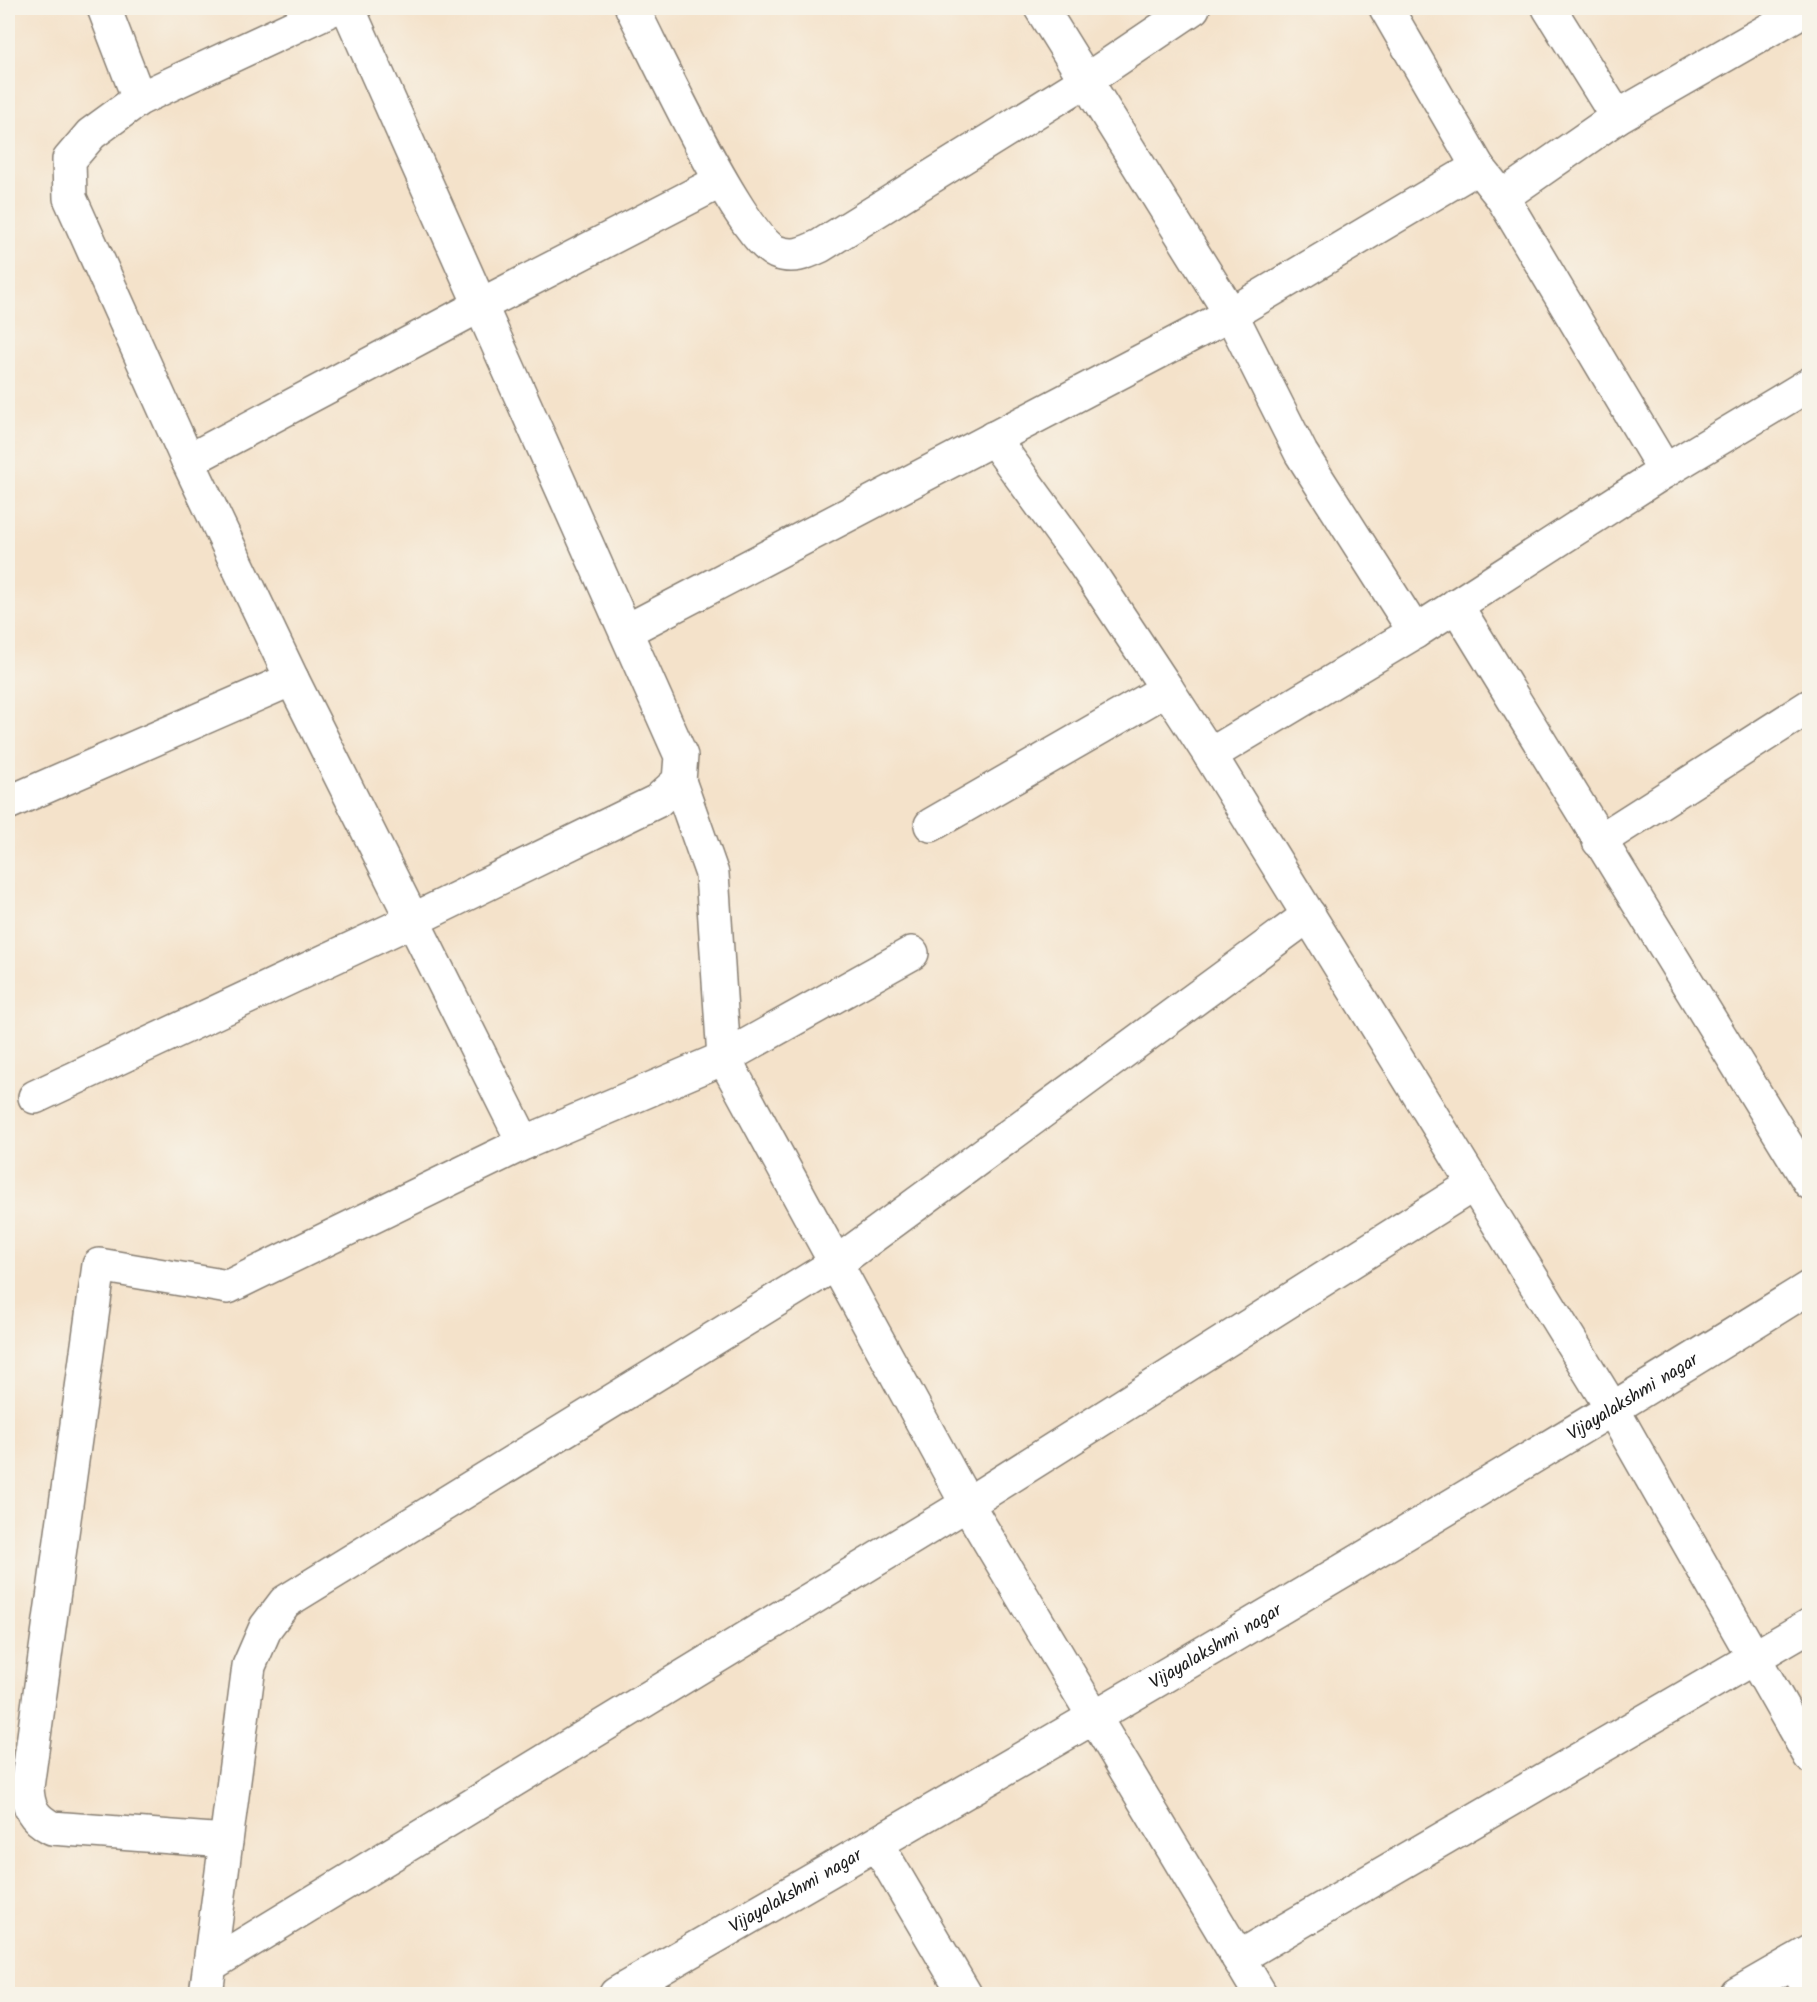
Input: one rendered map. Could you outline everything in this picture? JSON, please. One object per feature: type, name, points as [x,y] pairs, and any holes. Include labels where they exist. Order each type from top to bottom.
[{"type":"street","points":[[104,8],[139,99]]},
{"type":"street","points":[[334,8],[139,99],[91,134],[69,160],[70,198],[188,461],[292,679],[524,1143]]},
{"type":"street","points":[[348,8],[681,756],[679,781],[712,874],[724,1058],[967,1504],[1260,1995]]},
{"type":"street","points":[[632,8],[721,182],[758,236],[775,252],[796,256],[820,246],[1085,81],[1193,8]]},
{"type":"street","points":[[1041,8],[1231,314],[1301,453],[1415,632]]},
{"type":"street","points":[[1386,8],[1478,167],[1502,197],[1665,471]]},
{"type":"street","points":[[1549,8],[1617,117]]},
{"type":"street","points":[[1502,197],[1617,117],[1807,8]]},
{"type":"street","points":[[626,631],[1231,314],[1478,167]]},
{"type":"street","points":[[188,461],[479,306],[721,182]]},
{"type":"street","points":[[1210,755],[1415,632],[1665,471],[1809,384]]},
{"type":"street","points":[[993,438],[1083,562],[1210,755],[1613,1410],[1809,1756]]},
{"type":"street","points":[[1456,605],[1809,1183]]},
{"type":"street","points":[[8,803],[292,679]]},
{"type":"street","points":[[930,825],[1167,689]]},
{"type":"street","points":[[1599,841],[1809,706]]},
{"type":"street","points":[[34,1097],[413,920],[657,801],[679,781]]},
{"type":"street","points":[[209,1979],[249,1666],[266,1627],[285,1602],[835,1264],[1309,915]]},
{"type":"street","points":[[226,1841],[52,1828],[37,1820],[28,1805],[27,1787],[99,1265],[228,1287],[524,1143],[724,1058],[912,953]]},
{"type":"street","points":[[209,1979],[1474,1184]]},
{"type":"street","name":"Vijayalakshmi nagar","points":[[616,1995],[1095,1718],[1613,1410],[1809,1287]]},
{"type":"street","points":[[1238,1958],[1809,1625]]},
{"type":"street","points":[[877,1844],[965,1995]]},
{"type":"street","points":[[1737,1995],[1801,1957],[1809,1991]]}]
